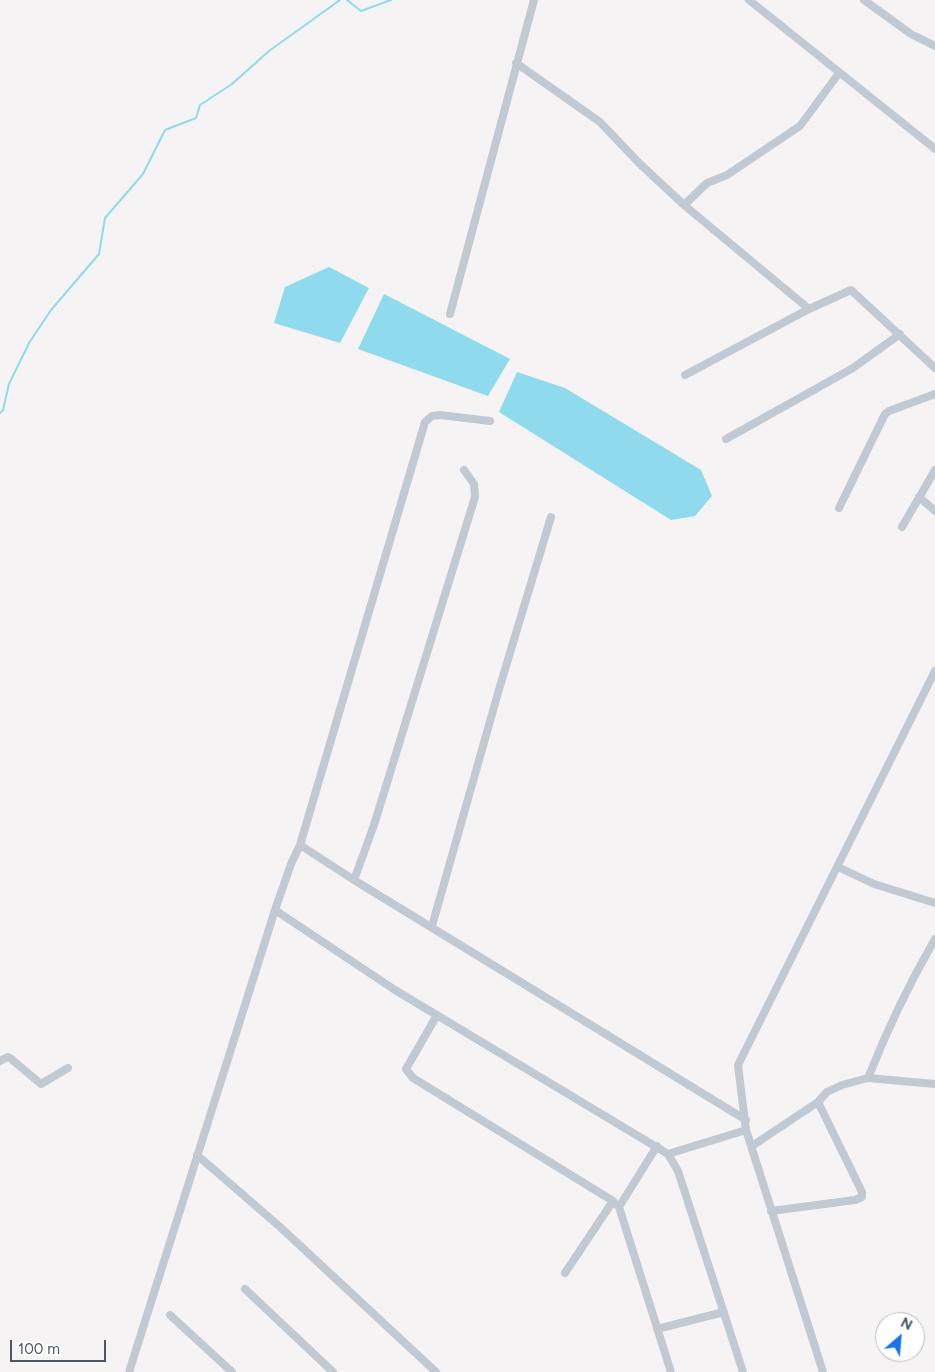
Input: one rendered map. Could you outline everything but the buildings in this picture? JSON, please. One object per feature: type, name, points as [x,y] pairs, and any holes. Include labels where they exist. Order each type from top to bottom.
[{"type":"street","points":[[450,314],[534,0]]},
{"type":"street","points":[[749,0],[935,149]]},
{"type":"street","points":[[864,0],[911,34],[935,46]]},
{"type":"street","points":[[516,63],[600,122],[684,205],[809,309]]},
{"type":"street","points":[[684,205],[707,183],[727,175],[800,126],[839,73]]},
{"type":"street","points":[[685,376],[809,309],[851,290],[935,368]]},
{"type":"street","points":[[726,439],[852,368],[900,334]]},
{"type":"street","points":[[839,508],[885,414],[935,394]]},
{"type":"street","points":[[130,1371],[275,910],[300,844],[425,422],[432,416],[440,415],[490,421]]},
{"type":"street","points":[[354,880],[374,825],[475,497],[476,490],[474,484],[464,470]]},
{"type":"street","points":[[902,527],[935,470]]},
{"type":"street","points":[[919,497],[935,511]]},
{"type":"street","points":[[432,926],[500,686],[552,517]]},
{"type":"street","points":[[823,1372],[746,1130],[738,1070],[740,1061],[935,672]]},
{"type":"street","points":[[300,844],[354,880],[746,1120]]},
{"type":"street","points":[[838,868],[874,884],[935,903]]},
{"type":"street","points":[[275,910],[395,990],[668,1154],[678,1171],[743,1372]]},
{"type":"street","points":[[868,1078],[886,1033],[913,977],[935,939]]},
{"type":"street","points":[[437,1015],[406,1069],[413,1078],[616,1204],[671,1372]]},
{"type":"street","points":[[0,1061],[8,1056],[41,1084],[68,1068]]},
{"type":"street","points":[[752,1146],[818,1102],[827,1092],[842,1085],[868,1078],[935,1084]]},
{"type":"street","points":[[771,1211],[856,1200],[862,1197],[862,1192],[818,1102]]},
{"type":"street","points":[[668,1154],[746,1130]]},
{"type":"street","points":[[565,1273],[657,1146]]},
{"type":"street","points":[[198,1155],[279,1226],[436,1372]]},
{"type":"street","points":[[245,1289],[333,1372]]},
{"type":"street","points":[[658,1329],[724,1312]]},
{"type":"street","points":[[170,1315],[232,1372]]},
{"type":"water","points":[[329,267],[369,288],[340,343],[274,323],[285,287]]},
{"type":"water","points":[[384,294],[510,359],[488,396],[358,349]]},
{"type":"water","points":[[517,372],[565,388],[701,470],[712,496],[695,516],[671,520],[499,412]]},
{"type":"waterway","points":[[0,413],[3,410],[9,384],[29,343],[51,310],[99,254],[105,218],[143,174],[165,130],[196,118],[200,105],[232,84],[269,51],[340,0]]},
{"type":"waterway","points":[[347,0],[361,11],[391,0]]}]
